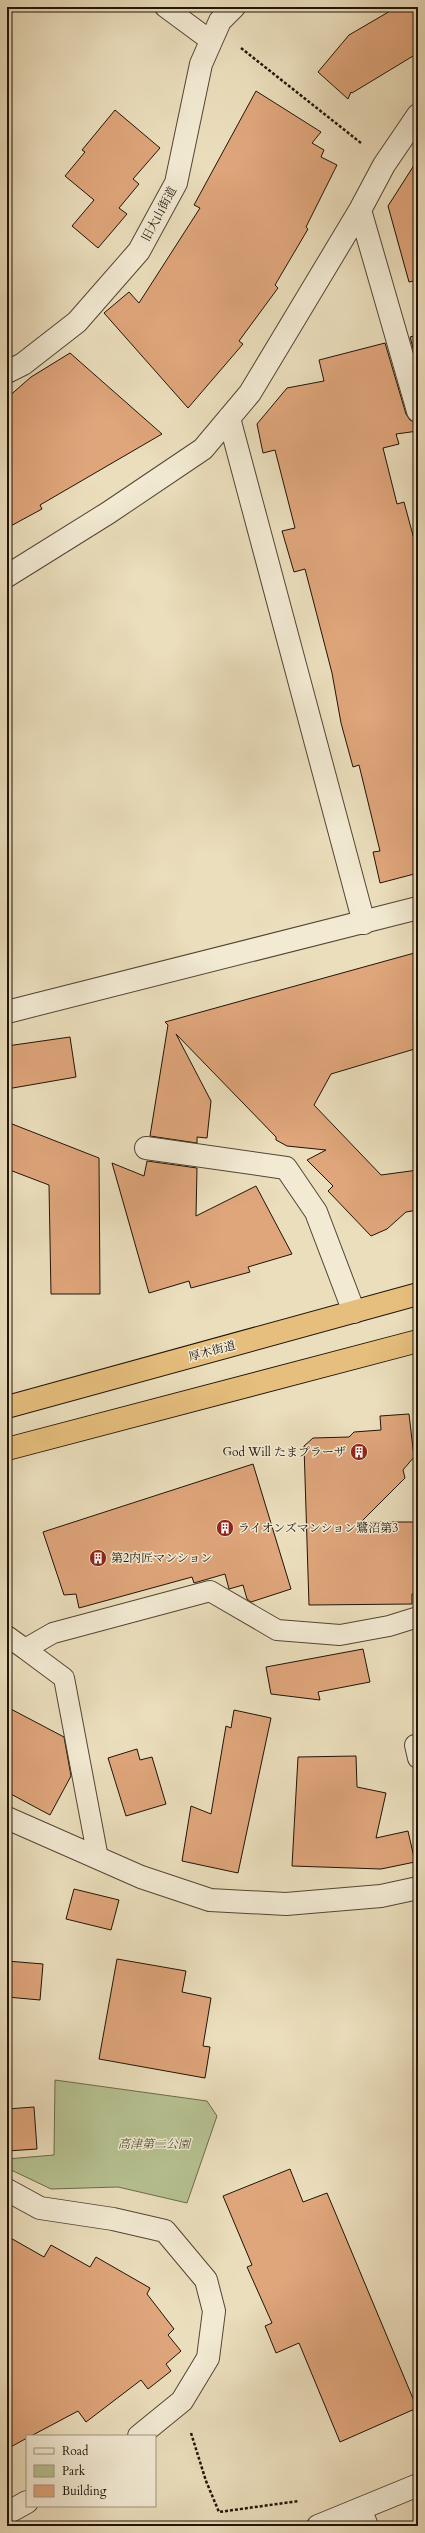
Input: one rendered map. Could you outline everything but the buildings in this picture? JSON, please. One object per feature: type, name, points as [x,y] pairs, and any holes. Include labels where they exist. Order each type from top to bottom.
[{"type":"highway","name":"厚木街道","points":[[7,1407],[418,1294]]},
{"type":"highway","points":[[7,1449],[418,1341]]},
{"type":"street","name":"旧大山街道","points":[[7,372],[23,364],[77,322],[140,251],[176,183],[201,64],[220,21],[234,7]]},
{"type":"street","points":[[7,576],[108,513],[203,449],[250,393],[360,210],[384,165],[418,115]]},
{"type":"street","points":[[360,210],[418,411]]},
{"type":"street","points":[[229,418],[364,923]]},
{"type":"street","points":[[7,1012],[364,923],[418,908]]},
{"type":"street","points":[[146,1148],[286,1168],[316,1212],[354,1312]]},
{"type":"street","points":[[7,1818],[141,1876],[210,1900],[286,1904],[381,1896],[418,1888]]},
{"type":"street","points":[[7,2190],[40,2208],[112,2219],[165,2231],[206,2280],[214,2311],[208,2358],[182,2401],[140,2435]]},
{"type":"street","points":[[318,2526],[363,2517],[418,2485]]},
{"type":"street","points":[[7,2513],[26,2503]]},
{"type":"lane","points":[[165,7],[211,41]]},
{"type":"lane","points":[[25,1649],[53,1633],[210,1591],[277,1630],[340,1635],[389,1626],[418,1617]]},
{"type":"lane","points":[[7,1636],[64,1678],[98,1858]]},
{"type":"path","points":[[264,66],[357,139]]},
{"type":"path","points":[[189,2428],[219,2512],[293,2502]]},
{"type":"green space","name":"高津第二公園","points":[[55,2080],[207,2101],[217,2116],[187,2203],[118,2187],[51,2189],[7,2168],[7,2159],[54,2155]]},
{"type":"place","name":"God Will たまプラーザ","points":[[359,1452]]},
{"type":"place","name":"ライオンズマンション鷺沼第3","points":[[225,1528]]},
{"type":"place","name":"第2内匠マンション","points":[[98,1558]]}]
